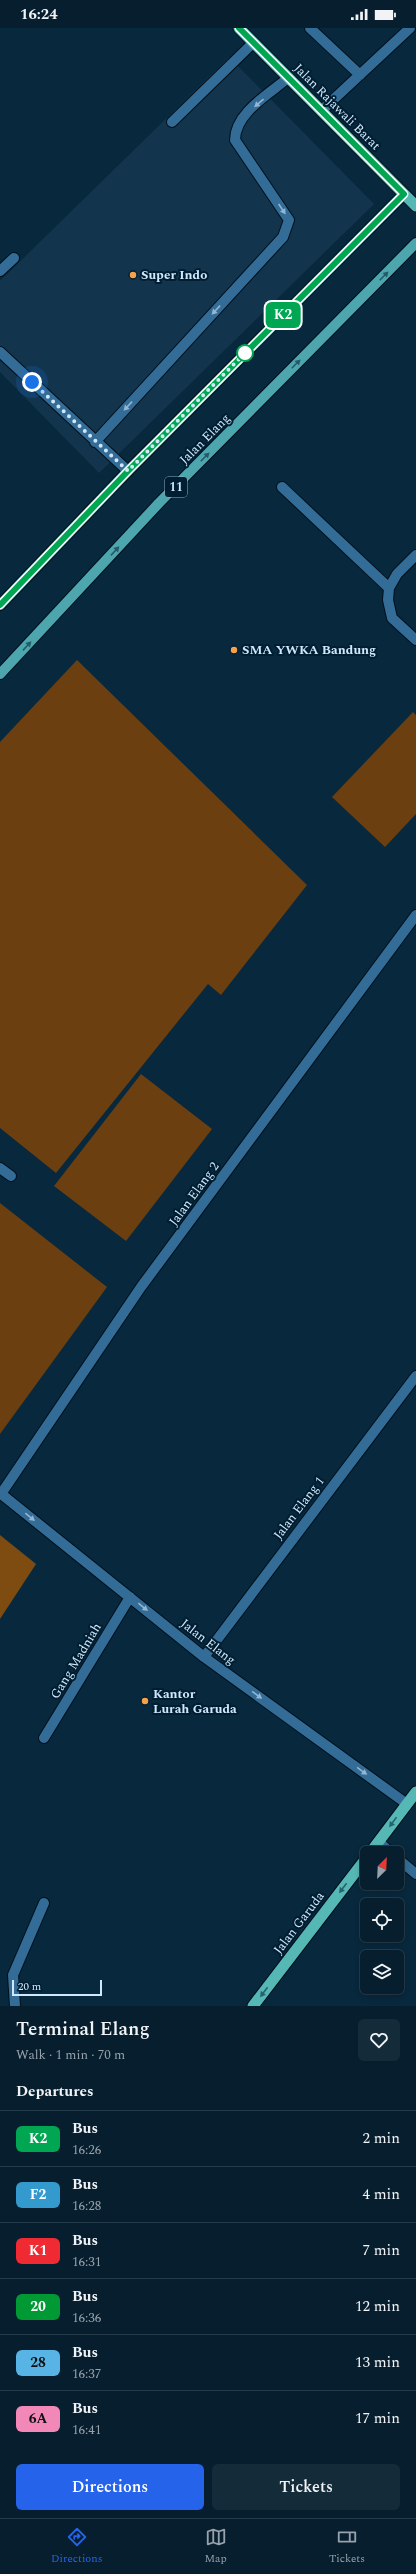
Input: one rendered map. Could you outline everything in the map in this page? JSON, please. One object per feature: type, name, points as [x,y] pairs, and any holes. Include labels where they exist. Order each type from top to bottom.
[{"type":"highway","name":"Jalan Rajawali Barat","points":[[239,28],[416,206]]},
{"type":"highway","points":[[376,1846],[416,1792]]},
{"type":"highway","name":"Jalan Garuda","points":[[253,2006],[360,1866]]},
{"type":"main road","points":[[0,605],[128,471],[404,194]]},
{"type":"main road","name":"Jalan Elang","points":[[0,674],[159,504],[416,243]]},
{"type":"street","points":[[310,28],[360,75]]},
{"type":"street","points":[[321,111],[410,28]]},
{"type":"street","points":[[172,122],[253,43]]},
{"type":"street","points":[[95,442],[283,237],[289,220],[235,140],[235,132],[239,120],[288,78]]},
{"type":"street","points":[[0,271],[14,258]]},
{"type":"street","points":[[0,352],[95,442],[128,471]]},
{"type":"street","points":[[282,487],[389,588]]},
{"type":"street","points":[[416,555],[397,574],[389,588],[388,600],[392,618],[416,640]]},
{"type":"street","name":"Jalan Elang 2","points":[[1,1494],[142,1287],[416,915]]},
{"type":"street","points":[[0,1168],[10,1176]]},
{"type":"street","name":"Jalan Elang 1","points":[[204,1656],[416,1376]]},
{"type":"street","name":"Jalan Elang","points":[[1,1494],[204,1656],[407,1804]]},
{"type":"street","name":"Gang Madniah","points":[[44,1738],[130,1597]]},
{"type":"street","points":[[379,1842],[383,1846]]},
{"type":"street","points":[[404,1864],[416,1874]]},
{"type":"street","points":[[15,2006],[13,1975],[44,1903]]},
{"type":"shaded area","points":[[229,57],[374,204],[99,473],[0,372],[0,281]]},
{"type":"shaded area","points":[[77,660],[307,885],[221,995],[208,984],[56,1173],[0,1128],[0,742]]},
{"type":"shaded area","points":[[413,712],[416,715],[416,814],[385,847],[332,797]]},
{"type":"shaded area","points":[[141,1074],[212,1129],[126,1241],[54,1186]]},
{"type":"shaded area","points":[[0,1203],[107,1287],[0,1434]]},
{"type":"shaded area","points":[[0,1535],[36,1564],[0,1619]]},
{"type":"bus line","name":"K2","points":[[0,605],[128,471],[404,194],[239,28]]},
{"type":"place","name":"Super Indo","points":[[133,275]]},
{"type":"place","name":"SMA YWKA Bandung","points":[[234,650]]},
{"type":"place","name":"Kantor Lurah Garuda","points":[[145,1701]]},
{"type":"route","points":[[32,382],[110,456],[128,471],[245,353]]}]
